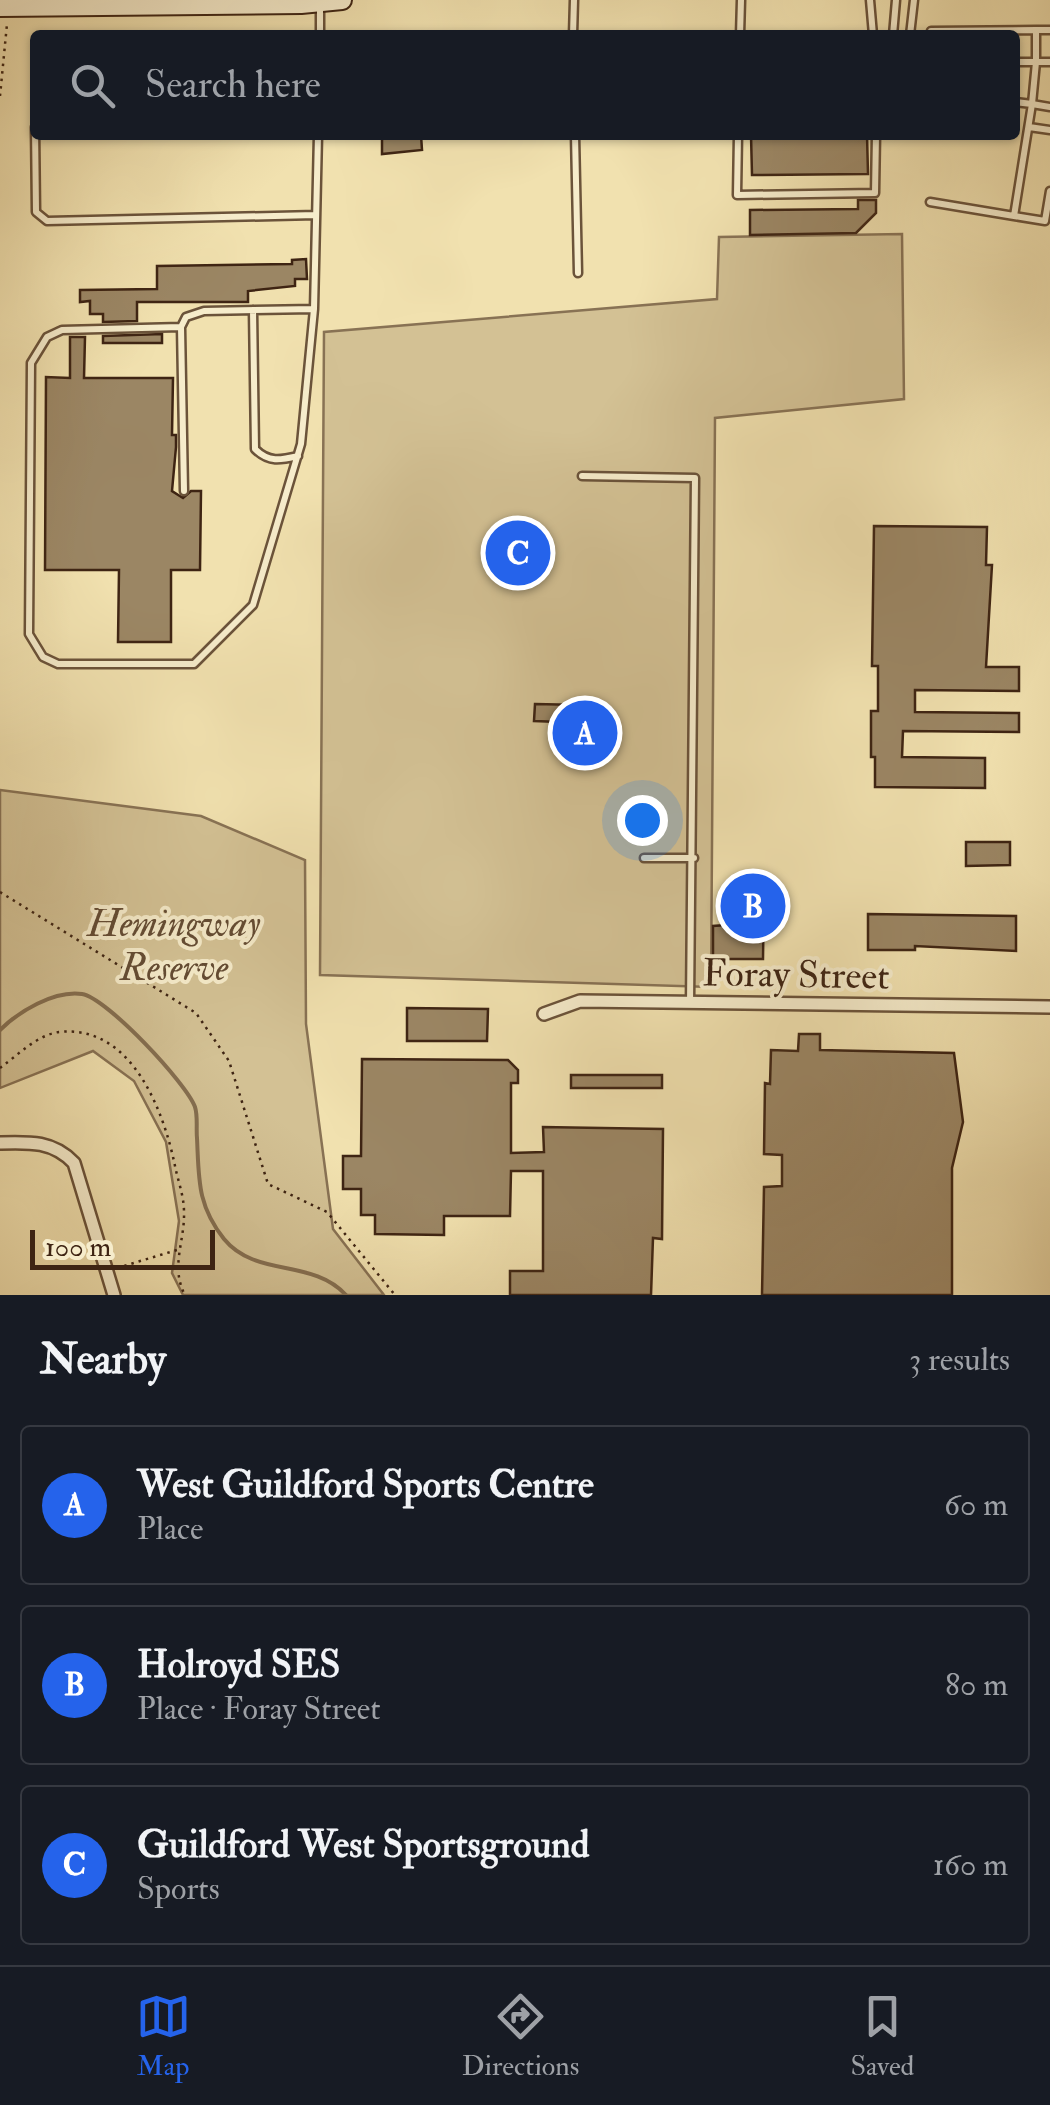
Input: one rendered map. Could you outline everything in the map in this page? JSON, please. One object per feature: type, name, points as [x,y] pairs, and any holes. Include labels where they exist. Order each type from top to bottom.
[{"type":"street","points":[[4,7],[342,0]]},
{"type":"street","name":"Foray Street","points":[[544,1014],[580,1001],[1050,1008]]},
{"type":"street","points":[[1,1143],[42,1143],[61,1150],[74,1164],[114,1295]]},
{"type":"lane","points":[[574,0],[574,30]]},
{"type":"lane","points":[[740,30],[741,0]]},
{"type":"lane","points":[[870,0],[872,30]]},
{"type":"lane","points":[[893,30],[896,0]]},
{"type":"lane","points":[[911,30],[914,0]]},
{"type":"lane","points":[[320,3],[320,30]]},
{"type":"lane","points":[[1014,216],[1032,104],[1036,30]]},
{"type":"lane","points":[[1020,31],[1050,30]]},
{"type":"lane","points":[[1020,62],[1050,62]]},
{"type":"lane","points":[[1020,103],[1050,107]]},
{"type":"lane","points":[[1029,127],[1050,130]]},
{"type":"lane","points":[[35,140],[36,212],[48,221],[316,215]]},
{"type":"lane","points":[[181,327],[62,330],[37,348],[31,363],[29,634],[42,658],[58,664],[194,664],[254,605],[298,456],[314,309],[318,140]]},
{"type":"lane","points":[[575,140],[578,273]]},
{"type":"lane","points":[[738,140],[737,194],[876,194],[876,140]]},
{"type":"lane","points":[[930,202],[1045,221],[1050,192]]},
{"type":"lane","points":[[184,491],[181,327],[186,317],[204,311],[314,309]]},
{"type":"lane","points":[[253,310],[255,450],[264,458],[278,460],[298,456]]},
{"type":"lane","points":[[582,476],[694,478],[690,1004]]},
{"type":"lane","points":[[644,858],[694,858]]},
{"type":"path","points":[[0,96],[4,7]]},
{"type":"path","points":[[0,892],[196,1013],[229,1061],[268,1184],[327,1212],[395,1295]]},
{"type":"path","points":[[0,1068],[42,1038],[70,1032],[95,1038],[136,1068],[150,1088],[172,1140],[185,1212],[177,1271],[184,1295]]},
{"type":"path","points":[[106,1272],[178,1249]]},
{"type":"green space","points":[[902,234],[904,399],[715,418],[711,987],[320,975],[324,332],[717,299],[719,237]]},
{"type":"green space","name":"Hemingway Reserve","points":[[0,790],[201,816],[305,860],[306,1024],[333,1229],[384,1295],[183,1295],[172,1273],[179,1221],[166,1142],[134,1081],[93,1051],[0,1088]]},
{"type":"building","points":[[382,140],[421,140],[422,150],[382,154]]},
{"type":"building","points":[[751,140],[867,140],[868,174],[752,175]]},
{"type":"building","points":[[858,200],[876,200],[876,213],[856,233],[750,235],[750,210],[858,209]]},
{"type":"building","points":[[306,259],[307,279],[295,279],[295,286],[248,291],[248,302],[137,302],[137,321],[103,322],[103,314],[90,314],[90,301],[80,302],[80,290],[157,289],[157,266],[292,264],[292,260]]},
{"type":"building","points":[[162,334],[162,343],[103,343],[103,336]]},
{"type":"building","points":[[70,337],[85,337],[84,378],[173,378],[172,435],[176,435],[176,447],[172,491],[183,498],[191,491],[201,491],[200,570],[171,570],[171,642],[118,642],[119,570],[45,570],[46,377],[70,378]]},
{"type":"building","points":[[874,526],[987,527],[986,565],[992,565],[986,667],[1019,667],[1019,691],[915,690],[915,712],[1019,713],[1019,732],[903,731],[902,757],[985,758],[985,788],[875,787],[875,757],[871,757],[871,711],[878,711],[878,666],[872,666]]},
{"type":"building","points":[[535,704],[581,705],[599,724],[600,753],[579,754],[578,741],[561,722],[534,721]]},
{"type":"building","points":[[966,842],[1010,842],[1010,865],[966,866]]},
{"type":"building","points":[[742,888],[764,888],[763,959],[713,959],[713,926],[741,924]]},
{"type":"building","points":[[868,914],[1016,916],[1016,951],[915,946],[915,950],[868,950]]},
{"type":"building","points":[[407,1008],[488,1009],[487,1041],[407,1041]]},
{"type":"building","points":[[799,1034],[820,1034],[820,1050],[954,1053],[963,1122],[952,1168],[952,1295],[762,1295],[764,1187],[782,1186],[782,1155],[764,1154],[765,1083],[770,1084],[771,1050],[798,1051]]},
{"type":"building","points":[[362,1059],[508,1060],[518,1070],[518,1083],[511,1083],[511,1153],[544,1152],[543,1127],[663,1129],[662,1239],[653,1238],[651,1295],[510,1295],[510,1271],[543,1271],[543,1171],[511,1171],[510,1216],[444,1216],[444,1235],[375,1234],[375,1215],[361,1215],[361,1189],[343,1189],[343,1156],[361,1156]]},
{"type":"building","points":[[571,1075],[662,1075],[662,1088],[571,1088]]},
{"type":"waterway","points":[[0,1030],[26,1010],[60,995],[82,994],[109,1010],[162,1062],[195,1107],[201,1191],[209,1215],[224,1239],[252,1259],[317,1276],[346,1295]]},
{"type":"place","name":"Guildford West Sportsground","points":[[518,553]]},
{"type":"place","name":"West Guildford Sports Centre","points":[[585,733]]},
{"type":"place","name":"Holroyd SES","points":[[753,906]]}]
